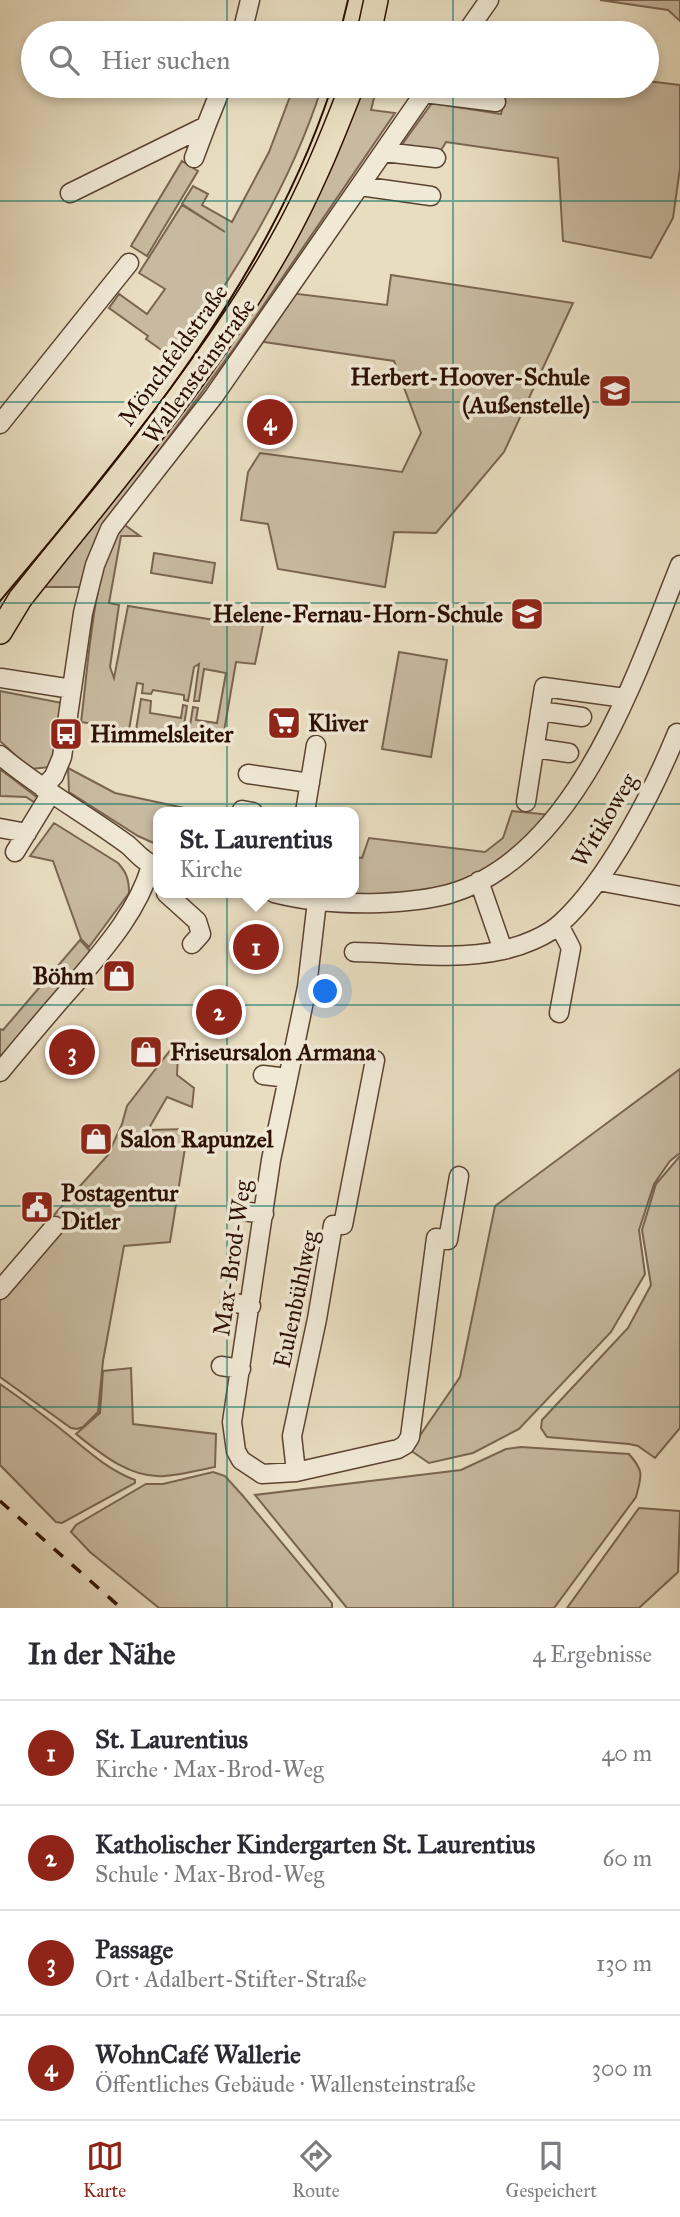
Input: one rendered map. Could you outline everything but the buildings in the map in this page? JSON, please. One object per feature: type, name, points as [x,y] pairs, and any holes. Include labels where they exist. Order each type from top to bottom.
[{"type":"main road","points":[[372,21],[376,0]]},
{"type":"main road","name":"Mönchfeldstraße","points":[[0,632],[20,599],[179,395],[257,282],[299,209],[347,98]]},
{"type":"street","points":[[245,21],[250,0]]},
{"type":"street","points":[[474,21],[489,0]]},
{"type":"street","points":[[194,158],[217,98]]},
{"type":"street","name":"Wallensteinstraße","points":[[15,852],[27,833],[62,757],[83,613],[95,565],[110,529],[214,396],[421,98]]},
{"type":"street","points":[[475,98],[496,102]]},
{"type":"street","points":[[70,192],[206,126]]},
{"type":"street","points":[[383,152],[436,158]]},
{"type":"street","points":[[360,186],[431,196]]},
{"type":"street","points":[[0,424],[129,263]]},
{"type":"street","points":[[305,898],[317,901],[395,902],[448,894],[508,865],[548,827],[587,776],[625,698],[680,565]]},
{"type":"street","points":[[1,678],[72,689]]},
{"type":"street","points":[[526,803],[544,687],[625,698]]},
{"type":"street","points":[[540,711],[582,717]]},
{"type":"street","name":"Witikoweg","points":[[354,952],[457,955],[503,950],[533,940],[559,925],[598,881],[672,769],[677,733]]},
{"type":"street","points":[[306,807],[316,745]]},
{"type":"street","points":[[535,748],[569,753]]},
{"type":"street","points":[[0,755],[130,847],[153,867]]},
{"type":"street","points":[[248,774],[310,783]]},
{"type":"street","points":[[0,828],[27,833]]},
{"type":"street","points":[[0,1072],[105,947],[153,875]]},
{"type":"street","points":[[479,881],[503,950]]},
{"type":"street","points":[[598,881],[680,896]]},
{"type":"street","points":[[172,898],[197,920],[201,934],[192,944]]},
{"type":"street","name":"Max-Brod-Weg","points":[[317,901],[307,987],[271,1160],[232,1422],[236,1451],[241,1461],[262,1474],[296,1472],[398,1449],[405,1445],[410,1437],[436,1238],[448,1240],[458,1176]]},
{"type":"street","points":[[559,925],[571,948],[559,1013]]},
{"type":"street","name":"Eulenbühlweg","points":[[296,1472],[292,1436],[317,1319],[333,1225],[343,1225],[374,1060]]},
{"type":"street","points":[[263,1075],[288,1078]]},
{"type":"street","points":[[242,1211],[264,1214]]},
{"type":"street","points":[[0,1290],[55,1226]]},
{"type":"street","points":[[230,1302],[251,1306]]},
{"type":"street","points":[[221,1366],[241,1369]]},
{"type":"shaded area","points":[[600,0],[680,0],[680,21],[668,10]]},
{"type":"shaded area","points":[[659,82],[680,85],[680,168],[673,218],[651,258],[563,241],[558,158],[446,142],[440,152],[401,146],[432,103],[501,114],[504,98],[659,98]]},
{"type":"shaded area","points":[[289,98],[318,98],[278,194],[239,262],[174,359],[109,308],[119,294],[147,314],[165,289],[139,273],[182,205],[225,232],[182,204],[193,186],[208,194],[202,205],[232,222],[269,152]]},
{"type":"shaded area","points":[[358,98],[374,98],[371,110],[395,113],[235,347],[104,526],[80,587],[38,587],[308,213],[340,147]]},
{"type":"shaded area","points":[[182,161],[198,171],[147,256],[131,246]]},
{"type":"shaded area","points":[[391,275],[573,303],[504,452],[436,533],[394,532],[385,587],[278,569],[268,524],[241,520],[248,472],[260,453],[402,472],[421,433],[394,361],[257,341],[290,293],[387,305]]},
{"type":"shaded area","points":[[122,523],[140,536],[121,536],[109,603],[119,605],[110,667],[114,678],[128,606],[239,624],[241,616],[264,620],[255,664],[236,662],[223,737],[217,743],[188,738],[193,707],[198,708],[196,720],[217,723],[226,673],[204,669],[199,701],[194,701],[199,664],[194,667],[188,701],[184,700],[184,695],[153,690],[151,694],[142,693],[143,684],[137,683],[129,730],[81,722],[98,590],[112,541]]},
{"type":"shaded area","points":[[154,553],[215,563],[212,583],[151,573]]},
{"type":"shaded area","points":[[399,652],[447,660],[431,757],[382,749]]},
{"type":"shaded area","points":[[0,691],[62,703],[55,758],[50,767],[30,769],[0,741]]},
{"type":"shaded area","points":[[141,699],[151,701],[150,713],[181,718],[183,705],[187,706],[182,738],[136,730]]},
{"type":"shaded area","points":[[68,768],[115,793],[180,807],[153,807],[153,843],[69,792]]},
{"type":"shaded area","points":[[0,769],[38,798],[37,804],[26,797],[0,796]]},
{"type":"shaded area","points":[[512,811],[551,815],[499,863],[449,887],[390,897],[359,896],[359,858],[362,858],[369,838],[485,852],[503,838]]},
{"type":"shaded area","points":[[54,823],[118,863],[128,880],[129,893],[89,947],[81,939],[53,861],[30,856]]},
{"type":"shaded area","points":[[80,940],[91,952],[0,1060],[0,1029],[3,1030]]},
{"type":"shaded area","points":[[175,1044],[178,1055],[177,1075],[194,1088],[192,1107],[167,1097],[148,1130],[188,1129],[170,1242],[124,1246],[103,1361],[98,1412],[83,1427],[71,1428],[0,1377],[0,1299],[21,1273],[25,1247],[108,1155],[127,1106]]},
{"type":"shaded area","points":[[680,1069],[680,1153],[670,1161],[654,1184],[639,1230],[645,1274],[611,1332],[519,1429],[473,1453],[429,1463],[410,1450],[460,1377],[495,1206]]},
{"type":"shaded area","points":[[680,1156],[680,1428],[655,1458],[638,1446],[629,1444],[547,1437],[541,1428],[542,1420],[628,1328],[651,1285],[642,1230],[656,1184]]},
{"type":"shaded area","points":[[131,1368],[133,1424],[216,1434],[215,1467],[171,1475],[140,1474],[117,1464],[76,1434],[100,1413],[103,1371]]},
{"type":"shaded area","points":[[0,1384],[99,1460],[135,1480],[135,1483],[62,1523],[56,1522],[0,1465]]},
{"type":"shaded area","points":[[521,1447],[629,1454],[640,1474],[636,1497],[554,1608],[347,1608],[255,1495],[461,1470],[506,1449]]},
{"type":"shaded area","points":[[213,1472],[225,1476],[243,1496],[332,1603],[332,1608],[159,1608],[90,1552],[71,1532],[76,1525],[146,1484],[163,1484]]},
{"type":"shaded area","points":[[639,1508],[680,1511],[678,1572],[639,1608],[567,1608]]},
{"type":"tram line","points":[[343,21],[348,0]]},
{"type":"tram line","points":[[0,601],[146,421],[234,294],[272,227],[305,158],[328,98]]},
{"type":"railway","points":[[0,1501],[121,1608]]},
{"type":"place","name":"Herbert-Hoover-Schule (Außenstelle)","points":[[615,391]]},
{"type":"place","name":"WohnCafé Wallerie","points":[[270,422]]},
{"type":"place","name":"Helene-Fernau-Horn-Schule","points":[[527,614]]},
{"type":"place","name":"Kliver","points":[[284,723]]},
{"type":"place","name":"Himmelsleiter","points":[[66,734]]},
{"type":"place","name":"St. Laurentius","points":[[256,947]]},
{"type":"place","name":"Böhm","points":[[119,976]]},
{"type":"place","name":"Katholischer Kindergarten St. Laurentius","points":[[219,1012]]},
{"type":"place","name":"Passage","points":[[72,1052]]},
{"type":"place","name":"Friseursalon Armana","points":[[146,1052]]},
{"type":"place","name":"Salon Rapunzel","points":[[96,1139]]},
{"type":"place","name":"Postagentur Ditler","points":[[37,1207]]}]
